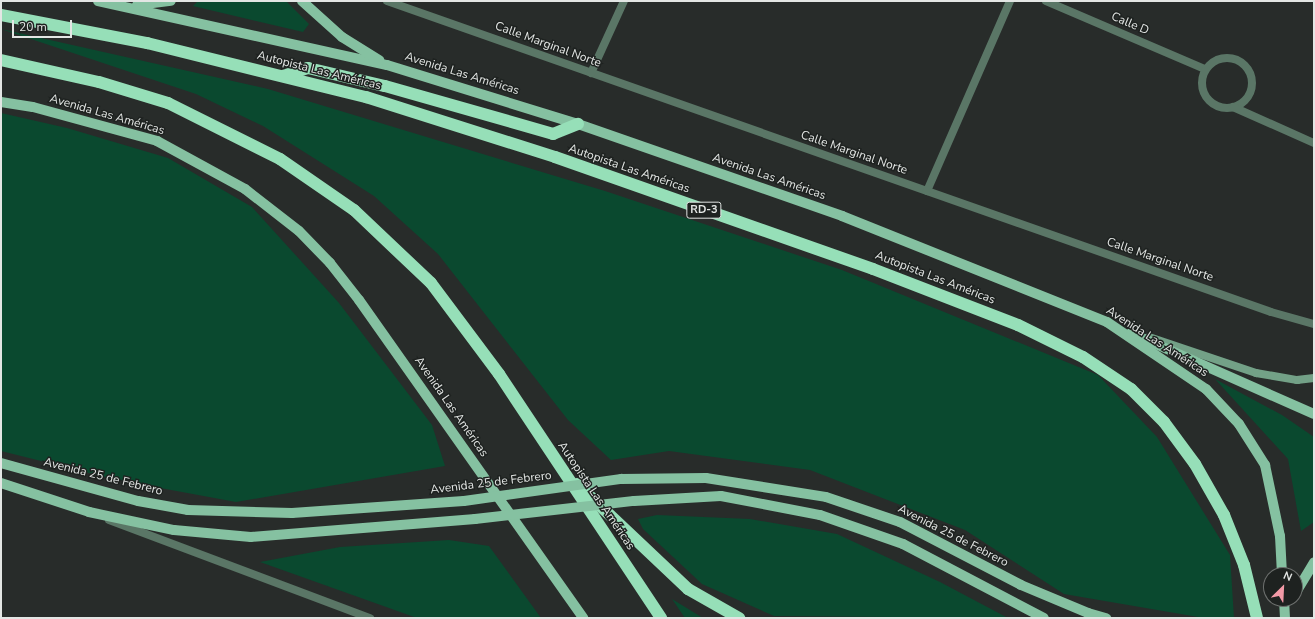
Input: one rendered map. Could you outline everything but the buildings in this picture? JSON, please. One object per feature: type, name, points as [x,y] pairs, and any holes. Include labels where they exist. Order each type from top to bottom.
[{"type":"highway","name":"Autopista Las Américas","points":[[1,15],[147,43],[366,97],[555,157],[880,272],[1018,325],[1083,357],[1131,389],[1164,422],[1195,464],[1224,515],[1244,565],[1257,618]]},
{"type":"highway","name":"Autopista Las Américas","points":[[1,60],[99,82],[168,103],[280,159],[354,210],[431,283],[499,374],[661,618]]},
{"type":"highway","points":[[281,76],[308,68],[385,86],[553,134],[578,124]]},
{"type":"highway","points":[[560,468],[688,589],[739,618]]},
{"type":"main road","name":"Avenida Las Américas","points":[[98,1],[122,5],[387,65],[578,124],[842,216],[1106,322],[1206,389],[1239,424],[1264,465],[1280,536],[1282,567]]},
{"type":"main road","points":[[122,5],[157,4],[171,1]]},
{"type":"main road","points":[[302,1],[342,37],[387,65]]},
{"type":"main road","name":"Avenida Las Américas","points":[[1,102],[33,107],[158,142],[245,189],[299,231],[330,263],[359,300],[583,618]]},
{"type":"main road","points":[[1106,322],[1314,414]]},
{"type":"main road","name":"Avenida 25 de Febrero","points":[[1,463],[138,501],[188,510],[292,513],[464,501],[621,479],[706,478],[826,497],[900,522],[1021,585],[1088,613],[1106,618]]},
{"type":"main road","points":[[1,483],[89,512],[174,530],[251,537],[475,519],[634,501],[721,496],[820,515],[903,544],[1044,618]]},
{"type":"main road","points":[[1303,581],[1314,562]]},
{"type":"street","name":"Calle Marginal Norte","points":[[387,1],[1271,312],[1314,324]]},
{"type":"street","points":[[591,73],[624,1]]},
{"type":"street","points":[[927,191],[1010,1]]},
{"type":"street","name":"Calle D","points":[[1046,1],[1205,69]]},
{"type":"street","points":[[1226,57],[1238,60],[1247,68],[1252,79],[1251,91],[1244,102],[1233,107],[1221,108],[1210,102],[1203,92],[1201,80],[1205,69],[1214,60],[1226,57]]},
{"type":"street","points":[[1233,107],[1314,143]]},
{"type":"street","points":[[1106,322],[1256,373],[1297,380],[1314,378]]},
{"type":"street","points":[[89,512],[370,618]]},
{"type":"green space","points":[[198,1],[286,1],[309,24],[303,32],[193,6]]},
{"type":"green space","points":[[1,29],[268,89],[605,191],[842,270],[1098,375],[1157,437],[1230,555],[1234,618],[1204,618],[1064,594],[965,530],[810,470],[669,451],[611,460],[568,420],[438,254],[374,196],[263,126],[196,94]]},
{"type":"green space","points":[[1,113],[67,128],[168,158],[252,207],[339,303],[432,425],[445,466],[236,502],[117,480],[1,451]]},
{"type":"green space","points":[[1215,379],[1282,415],[1314,437],[1314,522],[1301,531],[1288,459]]},
{"type":"green space","points":[[657,515],[750,519],[837,534],[940,582],[1008,618],[774,616],[702,584],[643,529],[638,519]]},
{"type":"green space","points":[[449,540],[489,546],[541,618],[417,618],[260,562],[340,547]]},
{"type":"green space","points":[[672,599],[703,618],[685,618]]}]
